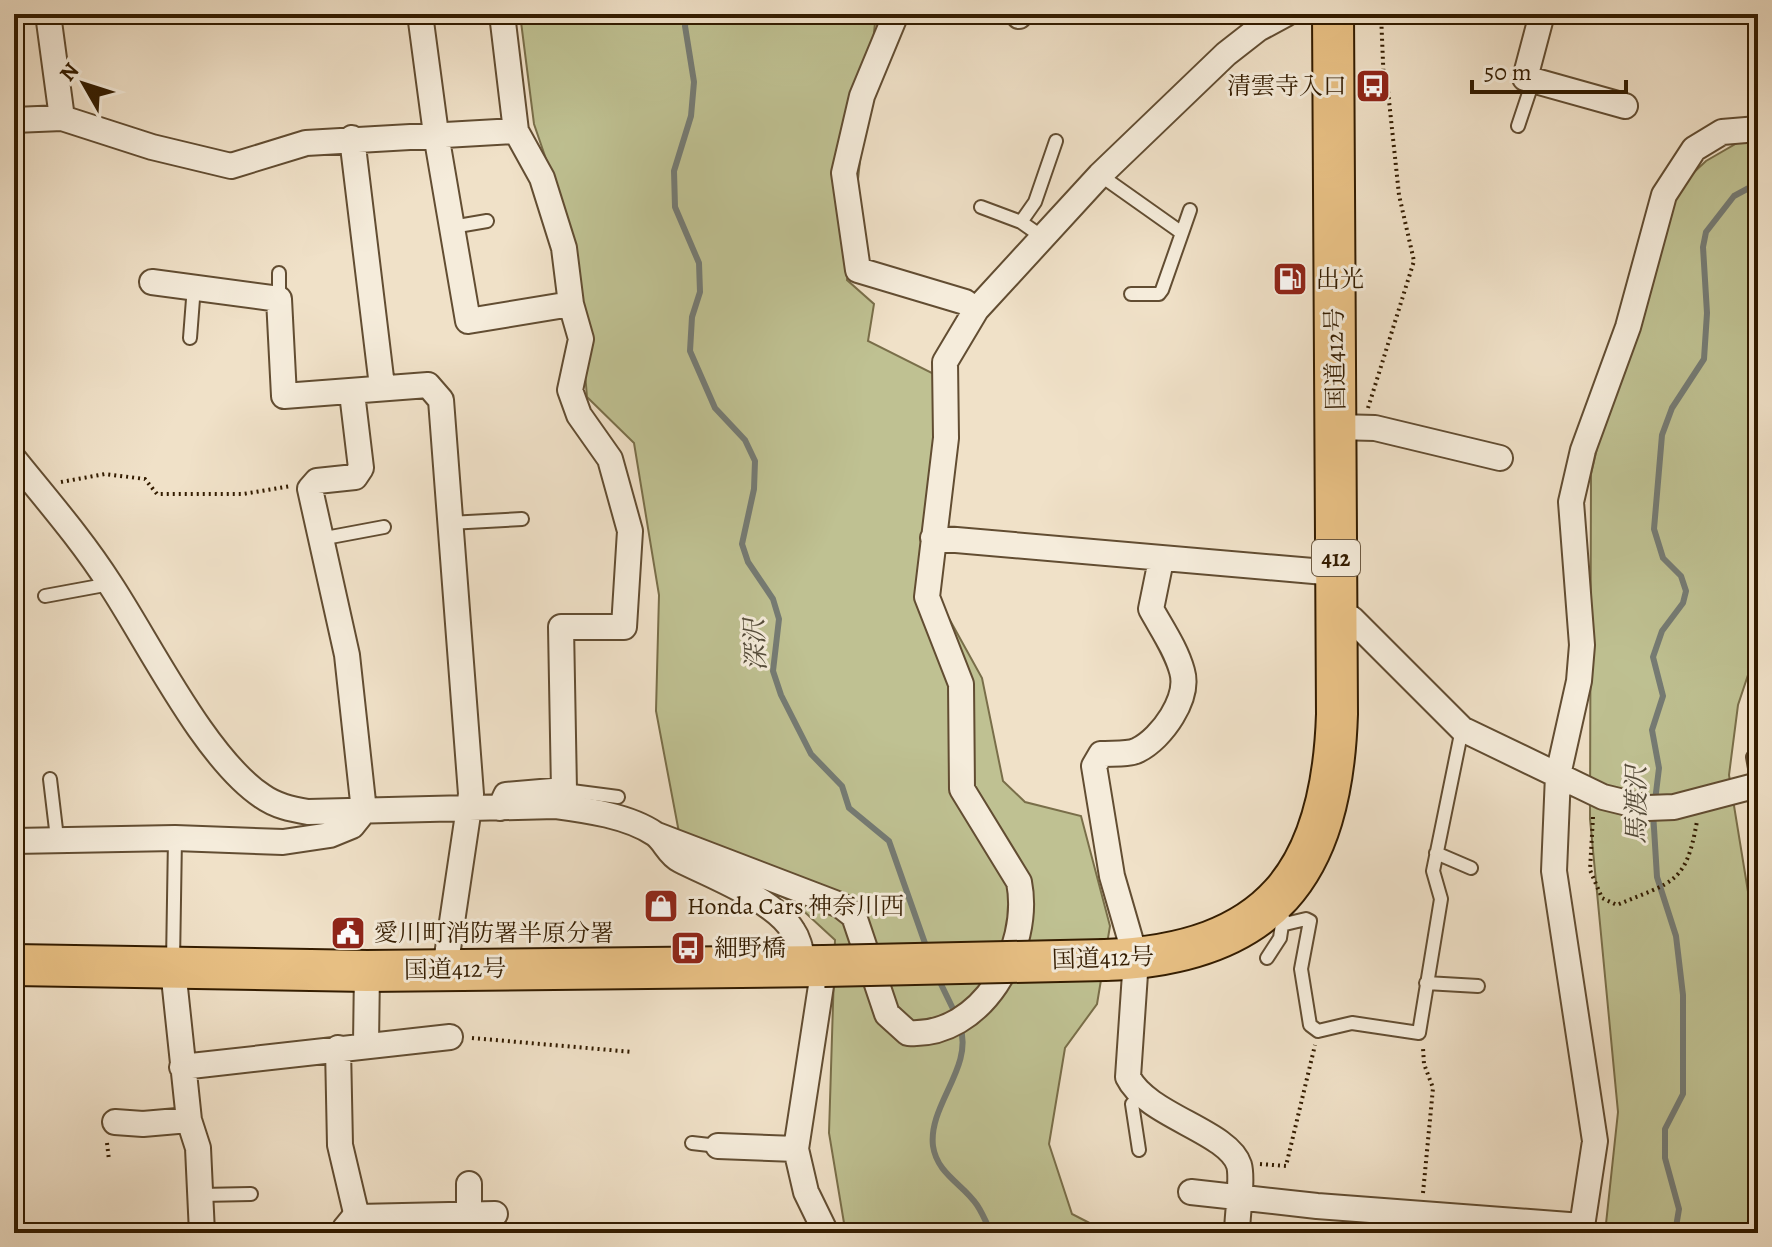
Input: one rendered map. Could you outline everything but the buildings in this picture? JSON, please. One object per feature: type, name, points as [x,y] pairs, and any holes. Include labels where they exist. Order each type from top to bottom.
[{"type":"highway","name":"国道412号","points":[[14,965],[367,971],[1120,959],[1201,946],[1240,926],[1280,912],[1328,806],[1336,760],[1336,573],[1347,428],[1333,14]]},
{"type":"street","points":[[48,14],[62,118]]},
{"type":"street","points":[[420,14],[436,134],[468,321],[571,304]]},
{"type":"street","points":[[500,808],[506,795],[564,790],[561,627],[624,627],[630,531],[610,459],[579,415],[570,390],[581,339],[571,304],[564,248],[551,206],[542,178],[516,131],[502,14]]},
{"type":"street","points":[[896,14],[862,96],[844,173],[858,270],[965,302],[976,310]]},
{"type":"street","points":[[14,459],[110,584],[205,735],[242,779],[282,807],[308,812],[579,809],[657,835],[840,905],[854,916],[887,1014],[894,1025],[908,1033],[924,1034],[974,1009],[994,991],[1006,968],[1018,932],[1023,900],[1019,882],[962,789],[961,684],[927,597],[946,438],[945,362],[976,310],[1100,175],[1226,54],[1258,29],[1286,14]]},
{"type":"street","points":[[1542,14],[1521,77],[1597,108],[1625,106]]},
{"type":"street","points":[[14,120],[62,118],[152,147],[231,166],[306,143],[516,131]]},
{"type":"street","points":[[1191,1192],[1469,1225],[1581,1230],[1595,1141],[1554,871],[1558,775],[1579,681],[1582,645],[1571,502],[1583,450],[1628,327],[1664,195],[1694,149],[1722,132],[1758,129]]},
{"type":"street","points":[[352,138],[382,386]]},
{"type":"street","points":[[152,282],[279,299],[284,396],[352,393],[382,386],[428,385],[441,400],[471,794],[445,969]]},
{"type":"street","points":[[14,841],[175,838],[283,842],[330,835],[352,826],[364,811],[347,655],[310,489],[317,481],[355,477],[361,468],[352,393]]},
{"type":"street","points":[[1347,428],[1500,458]]},
{"type":"street","points":[[933,538],[1336,573]]},
{"type":"street","points":[[1161,560],[1151,609],[1170,643],[1184,687],[1177,706],[1155,736],[1137,751],[1101,754],[1094,766],[1112,876],[1128,1077],[1141,1095],[1230,1152],[1239,1165],[1237,1233]]},
{"type":"street","points":[[1337,617],[1352,619],[1462,729],[1599,795],[1648,808],[1696,803],[1758,785]]},
{"type":"street","points":[[657,835],[676,858],[781,917],[792,928],[814,966],[796,1149],[806,1192],[826,1233]]},
{"type":"street","points":[[173,969],[189,1120],[198,1148],[202,1233]]},
{"type":"street","points":[[366,1044],[367,971]]},
{"type":"street","points":[[182,1067],[450,1037]]},
{"type":"street","points":[[338,1048],[340,1145],[353,1158],[347,1219],[357,1217],[388,1225],[479,1219],[469,1184]]},
{"type":"street","points":[[115,1122],[143,1124],[189,1120]]},
{"type":"street","points":[[718,1146],[796,1149]]},
{"type":"lane","points":[[1518,126],[1521,77]]},
{"type":"lane","points":[[1021,222],[1035,202],[1056,141]]},
{"type":"lane","points":[[1100,175],[1182,233]]},
{"type":"lane","points":[[981,207],[1021,222],[1041,236]]},
{"type":"lane","points":[[1131,294],[1159,294],[1162,290],[1190,210]]},
{"type":"lane","points":[[452,227],[487,221]]},
{"type":"lane","points":[[279,273],[279,299]]},
{"type":"lane","points":[[190,338],[194,286]]},
{"type":"lane","points":[[449,523],[522,519]]},
{"type":"lane","points":[[320,539],[384,527]]},
{"type":"lane","points":[[45,596],[110,584]]},
{"type":"lane","points":[[1267,958],[1280,912],[1310,921],[1301,969],[1310,1025],[1318,1031],[1352,1023],[1419,1033],[1441,899],[1433,871],[1462,729]]},
{"type":"lane","points":[[1753,757],[1758,785]]},
{"type":"lane","points":[[50,779],[57,838]]},
{"type":"lane","points":[[564,790],[618,797]]},
{"type":"lane","points":[[173,969],[175,838]]},
{"type":"lane","points":[[1436,853],[1471,868]]},
{"type":"lane","points":[[1426,983],[1478,986]]},
{"type":"lane","points":[[1139,1150],[1132,1104],[1141,1095]]},
{"type":"lane","points":[[692,1143],[718,1146]]},
{"type":"lane","points":[[201,1195],[251,1194]]},
{"type":"path","points":[[1347,428],[1370,405],[1414,261],[1399,195],[1388,91],[1384,86],[1381,14]]},
{"type":"path","points":[[42,493],[49,485],[105,474],[145,479],[157,494],[243,494],[305,484],[312,486]]},
{"type":"path","points":[[1599,795],[1590,870],[1602,898],[1617,905],[1673,881],[1683,872],[1692,848],[1696,803]]},
{"type":"path","points":[[1419,1033],[1424,1064],[1433,1088],[1425,1173]]},
{"type":"path","points":[[450,1037],[633,1052]]},
{"type":"path","points":[[1239,1165],[1286,1166],[1316,1040]]},
{"type":"green space","points":[[520,14],[876,14],[847,280],[874,304],[868,341],[946,380],[926,559],[946,613],[982,678],[1003,781],[1025,802],[1081,816],[1110,926],[1097,1004],[1065,1048],[1049,1144],[1072,1214],[1109,1233],[851,1233],[844,1223],[829,1133],[835,940],[796,904],[681,843],[656,711],[659,595],[634,443],[587,397],[574,241],[534,124]]},
{"type":"green space","points":[[1758,131],[1758,645],[1738,705],[1729,775],[1758,953],[1758,1233],[1605,1233],[1618,1112],[1590,819],[1591,474],[1630,306],[1645,218],[1706,161]]},
{"type":"waterway","name":"深沢","points":[[687,14],[685,26],[694,82],[691,116],[674,171],[675,207],[699,263],[700,292],[692,317],[690,351],[715,408],[745,440],[755,461],[754,489],[742,544],[748,562],[773,599],[779,619],[773,671],[781,695],[811,754],[842,786],[849,808],[889,841],[927,949]]},
{"type":"waterway","name":"馬渡沢","points":[[1655,801],[1659,768],[1652,730],[1663,696],[1653,657],[1662,631],[1683,603],[1686,591],[1681,576],[1663,558],[1654,529],[1662,435],[1672,408],[1704,359],[1707,313],[1703,247],[1706,232],[1734,196],[1758,183]]},
{"type":"waterway","name":"馬渡沢","points":[[1653,812],[1657,877],[1676,936],[1683,995],[1683,1094],[1665,1129],[1665,1158],[1679,1209],[1675,1233]]},
{"type":"waterway","name":"深沢","points":[[938,978],[956,1015]]},
{"type":"waterway","name":"深沢","points":[[960,1026],[963,1041],[961,1056],[937,1116],[933,1146],[940,1164],[977,1205],[991,1233]]},
{"type":"place","name":"清雲寺入口","points":[[1373,86]]},
{"type":"place","name":"出光","points":[[1290,279]]},
{"type":"place","name":"Honda Cars 神奈川西","points":[[661,906]]},
{"type":"place","name":"愛川町消防署半原分署","points":[[348,933]]},
{"type":"place","name":"細野橋","points":[[688,948]]}]
